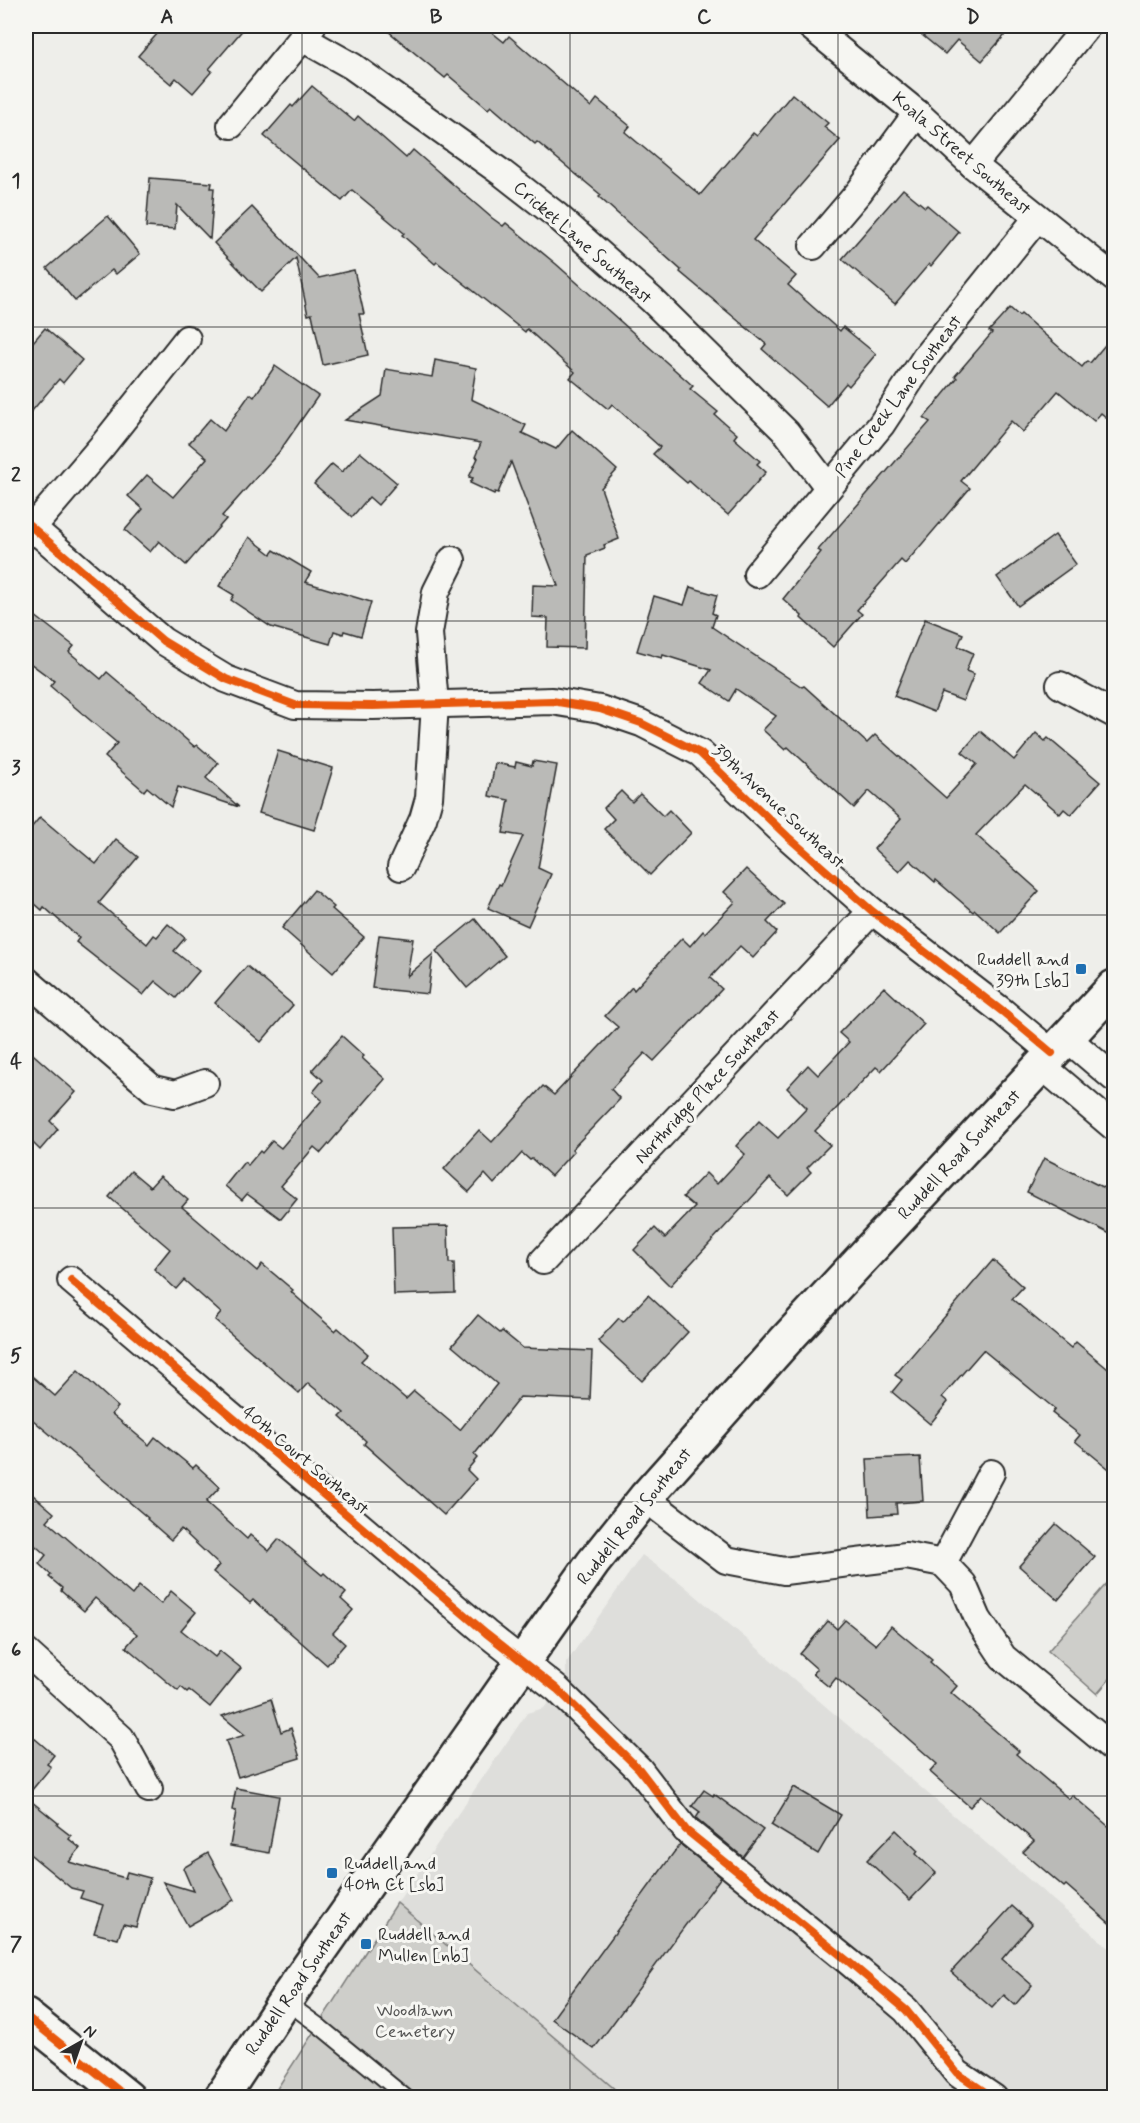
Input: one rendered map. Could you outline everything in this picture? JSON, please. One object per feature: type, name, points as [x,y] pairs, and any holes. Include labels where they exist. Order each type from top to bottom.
[{"type":"main road","name":"Ruddell Road Southeast","points":[[220,2097],[522,1663],[593,1563],[645,1498],[793,1333],[1114,987]]},
{"type":"main road","points":[[26,2016],[128,2097]]},
{"type":"street","name":"Koala Street Southeast","points":[[810,26],[917,113],[973,165],[1114,278]]},
{"type":"street","points":[[973,165],[1087,26]]},
{"type":"street","points":[[231,125],[307,32]]},
{"type":"street","name":"Cricket Lane Southeast","points":[[307,32],[502,173],[556,215],[652,300],[788,433],[828,488]]},
{"type":"street","points":[[813,246],[859,192],[917,113]]},
{"type":"street","name":"Pine Creek Lane Southeast","points":[[757,574],[881,425],[927,355],[1037,218]]},
{"type":"street","points":[[187,339],[104,445],[28,528],[163,641],[226,679],[295,705],[435,704]]},
{"type":"street","points":[[401,867],[423,819],[429,798],[435,704],[429,633],[436,592],[452,560]]},
{"type":"street","points":[[1060,685],[1114,714]]},
{"type":"street","name":"39th Avenue Southeast","points":[[435,704],[552,701],[600,709],[641,723],[700,753],[872,911],[1053,1052],[1114,1127]]},
{"type":"street","name":"Northridge Place Southeast","points":[[543,1261],[872,911]]},
{"type":"street","points":[[26,981],[153,1089],[175,1094],[205,1083]]},
{"type":"street","name":"39th Avenue Southeast","points":[[1053,1052],[1114,1078]]},
{"type":"street","name":"40th Court Southeast","points":[[70,1280],[522,1663],[557,1689],[639,1769],[686,1830],[906,2010],[957,2073],[994,2097]]},
{"type":"street","points":[[943,1563],[991,1473]]},
{"type":"street","points":[[645,1498],[726,1560],[784,1570],[906,1556],[943,1563],[963,1584],[978,1619],[1003,1658],[1114,1749]]},
{"type":"street","points":[[26,1652],[121,1738],[149,1789]]},
{"type":"lane","points":[[285,2001],[407,2097]]},
{"type":"shaded area","points":[[642,1555],[682,1584],[1114,1952],[1114,2097],[624,2097],[397,1903],[527,1713],[544,1708],[566,1677],[566,1663]]},
{"type":"green space","points":[[1114,1575],[1114,1674],[1097,1694],[1048,1651]]},
{"type":"green space","name":"Woodlawn Cemetery","points":[[397,1903],[624,2097],[271,2098]]},
{"type":"building","points":[[164,26],[246,26],[209,69],[212,71],[193,93],[176,78],[171,84],[138,56]]},
{"type":"building","points":[[382,26],[484,26],[504,42],[509,36],[591,107],[597,99],[630,126],[625,132],[700,195],[753,133],[757,136],[792,94],[828,123],[824,127],[840,140],[753,240],[796,276],[788,285],[840,331],[843,327],[876,354],[849,386],[846,383],[827,406],[762,349],[766,344],[680,272],[681,270],[599,197],[601,195],[537,142],[535,144],[491,106],[488,109],[448,75],[445,78]]},
{"type":"building","points":[[911,26],[1013,26],[982,61],[957,40],[945,54]]},
{"type":"building","points":[[312,86],[354,121],[358,116],[406,158],[413,150],[492,218],[503,226],[506,223],[556,264],[693,386],[690,389],[718,412],[715,415],[737,434],[734,438],[760,461],[757,464],[766,472],[728,515],[653,454],[660,447],[612,404],[608,409],[570,378],[575,372],[527,329],[525,332],[437,262],[435,264],[402,235],[404,233],[352,190],[342,201],[264,136],[291,105],[293,107]]},
{"type":"building","points":[[150,178],[212,183],[211,188],[214,188],[210,239],[177,205],[175,229],[146,227]]},
{"type":"building","points":[[903,189],[925,207],[927,205],[959,232],[895,304],[842,259]]},
{"type":"building","points":[[252,207],[319,278],[354,270],[364,314],[359,314],[368,355],[323,365],[312,314],[308,315],[296,258],[261,292],[214,243]]},
{"type":"building","points":[[108,216],[140,254],[116,274],[112,270],[75,301],[47,268]]},
{"type":"building","points":[[1010,308],[1019,316],[1021,314],[1082,367],[1087,361],[1090,363],[1114,334],[1114,424],[1101,413],[1094,421],[1058,391],[1023,432],[1011,421],[961,481],[970,488],[905,564],[901,560],[857,610],[862,614],[833,647],[783,599],[821,552],[818,550],[930,422],[924,418],[957,378],[955,376],[992,333],[989,331]]},
{"type":"building","points":[[45,328],[82,360],[63,383],[59,379],[26,418],[26,350]]},
{"type":"building","points":[[435,360],[476,368],[471,399],[526,425],[522,433],[556,449],[572,430],[617,470],[601,488],[619,539],[587,555],[585,648],[547,647],[548,618],[532,617],[533,585],[558,586],[511,462],[498,493],[494,494],[470,483],[473,478],[469,477],[478,458],[475,457],[481,443],[345,420],[382,396],[386,369],[432,377]]},
{"type":"building","points":[[275,366],[318,396],[279,452],[222,516],[226,519],[186,565],[159,541],[150,552],[125,530],[143,509],[128,496],[147,475],[173,497],[207,458],[189,443],[210,419],[224,431],[250,394],[254,397]]},
{"type":"building","points":[[360,452],[397,483],[378,505],[369,497],[352,517],[314,484],[332,464],[342,472]]},
{"type":"building","points":[[1055,535],[1076,564],[1018,606],[997,577]]},
{"type":"building","points":[[249,537],[271,554],[274,550],[311,572],[305,582],[371,602],[361,636],[344,631],[343,634],[334,631],[330,644],[271,627],[231,600],[234,595],[219,586]]},
{"type":"building","points":[[690,587],[717,595],[712,613],[716,615],[712,627],[802,687],[804,686],[867,743],[875,735],[946,798],[977,764],[962,752],[980,731],[1014,760],[1036,733],[1045,741],[1048,738],[1100,782],[1071,815],[1064,809],[1060,814],[1025,784],[976,835],[1039,891],[1000,933],[975,910],[973,912],[910,860],[899,872],[874,849],[901,819],[869,791],[854,808],[788,747],[785,750],[763,730],[776,716],[736,689],[729,701],[702,683],[711,670],[663,655],[662,658],[637,651],[654,596],[684,605]]},
{"type":"building","points":[[26,609],[74,646],[69,652],[101,679],[107,672],[195,747],[197,745],[218,763],[206,778],[239,807],[178,787],[171,807],[147,787],[144,791],[105,757],[117,743],[50,686],[54,681],[26,660]]},
{"type":"building","points":[[925,619],[963,634],[958,646],[973,653],[966,671],[974,674],[963,701],[942,693],[934,712],[894,696]]},
{"type":"building","points":[[278,751],[333,768],[314,830],[259,813]]},
{"type":"building","points":[[533,761],[557,765],[538,868],[551,874],[528,926],[488,908],[523,836],[503,833],[509,800],[489,796],[495,763],[515,767],[516,762],[532,766]]},
{"type":"building","points":[[621,791],[632,802],[640,794],[663,816],[669,810],[691,833],[650,875],[604,829],[614,819],[604,808]]},
{"type":"building","points":[[40,817],[96,864],[116,839],[138,857],[99,903],[147,944],[154,935],[157,937],[168,924],[185,938],[174,951],[199,971],[176,998],[155,981],[143,995],[76,942],[79,938],[44,907],[42,910],[26,896],[26,834]]},
{"type":"building","points":[[746,869],[784,904],[767,922],[777,932],[753,958],[740,946],[710,978],[722,989],[654,1061],[645,1053],[611,1089],[620,1099],[572,1149],[574,1151],[551,1176],[522,1153],[494,1184],[485,1174],[469,1192],[444,1169],[479,1130],[492,1142],[543,1086],[554,1095],[618,1027],[605,1016],[632,987],[634,990],[682,938],[690,946],[735,902],[724,892]]},
{"type":"building","points":[[314,890],[364,937],[333,973],[282,928]]},
{"type":"building","points":[[475,919],[505,956],[467,988],[436,951]]},
{"type":"building","points":[[379,935],[413,939],[407,976],[433,954],[428,994],[372,988]]},
{"type":"building","points":[[247,966],[293,1005],[261,1042],[215,1003]]},
{"type":"building","points":[[884,987],[924,1024],[881,1071],[876,1067],[815,1131],[830,1145],[807,1168],[811,1172],[788,1195],[770,1178],[670,1286],[634,1250],[655,1228],[665,1238],[695,1207],[683,1197],[706,1173],[717,1184],[745,1154],[736,1146],[759,1121],[778,1138],[807,1108],[787,1088],[808,1065],[818,1075],[849,1042],[839,1033]]},
{"type":"building","points":[[342,1036],[385,1079],[321,1153],[314,1147],[281,1186],[297,1199],[281,1219],[247,1194],[242,1200],[225,1186],[244,1162],[248,1165],[272,1141],[281,1148],[322,1100],[313,1092],[323,1080],[312,1070]]},
{"type":"building","points":[[26,1048],[76,1092],[50,1121],[58,1129],[40,1150],[32,1142],[26,1149]]},
{"type":"building","points":[[1044,1158],[1114,1193],[1114,1236],[1027,1192]]},
{"type":"building","points":[[131,1171],[150,1187],[160,1176],[188,1200],[182,1207],[257,1271],[262,1264],[293,1290],[291,1292],[335,1331],[338,1328],[368,1354],[361,1361],[406,1399],[414,1391],[460,1430],[497,1384],[452,1346],[478,1315],[523,1348],[592,1351],[590,1400],[520,1397],[474,1455],[477,1458],[467,1470],[476,1479],[444,1515],[364,1444],[366,1441],[340,1417],[344,1413],[308,1383],[299,1393],[215,1320],[221,1313],[184,1280],[176,1289],[154,1269],[170,1249],[109,1197]]},
{"type":"building","points":[[448,1226],[449,1263],[454,1263],[455,1293],[394,1295],[392,1227]]},
{"type":"building","points":[[993,1260],[1023,1287],[1012,1299],[1071,1348],[1076,1342],[1114,1374],[1114,1473],[1075,1441],[1080,1435],[1052,1413],[1055,1409],[983,1350],[942,1397],[948,1402],[930,1424],[892,1392],[902,1380],[895,1375]]},
{"type":"building","points":[[648,1295],[688,1332],[642,1381],[598,1341],[619,1318],[623,1322]]},
{"type":"building","points":[[26,1371],[55,1396],[78,1371],[118,1407],[112,1414],[149,1445],[155,1437],[193,1468],[196,1465],[220,1487],[206,1502],[247,1539],[250,1535],[269,1551],[279,1539],[346,1593],[341,1599],[353,1610],[333,1633],[345,1644],[327,1665],[253,1600],[250,1603],[213,1572],[219,1565],[181,1529],[171,1540],[26,1414]]},
{"type":"building","points":[[920,1457],[923,1501],[896,1503],[897,1514],[870,1516],[867,1459]]},
{"type":"building","points":[[26,1489],[54,1513],[47,1521],[132,1595],[139,1586],[161,1604],[171,1591],[196,1612],[181,1630],[215,1657],[220,1651],[241,1668],[210,1707],[189,1690],[187,1692],[181,1687],[178,1691],[126,1647],[137,1634],[95,1598],[84,1611],[49,1577],[51,1575],[39,1564],[46,1555],[30,1541],[26,1546]]},
{"type":"building","points":[[1056,1524],[1095,1557],[1058,1600],[1019,1566]]},
{"type":"building","points":[[845,1620],[876,1645],[891,1626],[932,1660],[930,1662],[957,1686],[951,1693],[1019,1751],[1016,1754],[1069,1799],[1072,1795],[1114,1831],[1114,1927],[1066,1885],[1064,1887],[1023,1852],[1034,1841],[981,1795],[970,1807],[930,1772],[937,1764],[878,1712],[836,1678],[829,1687],[813,1674],[817,1669],[800,1654],[828,1621],[837,1629]]},
{"type":"building","points":[[271,1699],[281,1732],[291,1728],[300,1758],[238,1777],[226,1741],[245,1735],[222,1716]]},
{"type":"building","points":[[26,1731],[54,1755],[47,1764],[51,1767],[26,1797]]},
{"type":"building","points":[[794,1787],[841,1815],[818,1854],[771,1825]]},
{"type":"building","points":[[236,1788],[279,1796],[269,1853],[230,1846],[236,1811],[232,1810]]},
{"type":"building","points":[[704,1790],[713,1796],[714,1794],[763,1830],[743,1857],[696,1818],[700,1812],[692,1806]]},
{"type":"building","points":[[26,1797],[58,1823],[57,1825],[71,1836],[69,1839],[80,1848],[69,1862],[125,1878],[127,1872],[150,1878],[136,1927],[123,1924],[118,1939],[94,1933],[103,1905],[80,1898],[83,1891],[71,1888],[26,1851]]},
{"type":"building","points":[[896,1830],[918,1851],[916,1854],[936,1873],[910,1900],[867,1860]]},
{"type":"building","points":[[680,1844],[721,1877],[594,2049],[552,2019]]},
{"type":"building","points":[[208,1853],[234,1900],[188,1926],[163,1882],[193,1891],[183,1868]]},
{"type":"building","points":[[1012,1906],[1032,1924],[1002,1959],[1032,1985],[1015,2005],[1004,1995],[992,2008],[951,1972]]},
{"type":"cycle path","points":[[26,522],[163,641],[226,679],[295,705],[373,706],[552,701],[600,709],[641,723],[700,753],[788,837],[872,911],[1003,1012],[1052,1053]]},
{"type":"cycle path","points":[[71,1280],[486,1633],[557,1689],[639,1769],[686,1830],[906,2010],[957,2073],[994,2098]]},
{"type":"cycle path","points":[[26,2016],[128,2098]]},
{"type":"place","name":"Ruddell and 39th [sb]","points":[[1081,969]]},
{"type":"place","name":"Ruddell and 40th Ct [sb]","points":[[332,1873]]},
{"type":"place","name":"Ruddell and Mullen [nb]","points":[[366,1944]]}]
